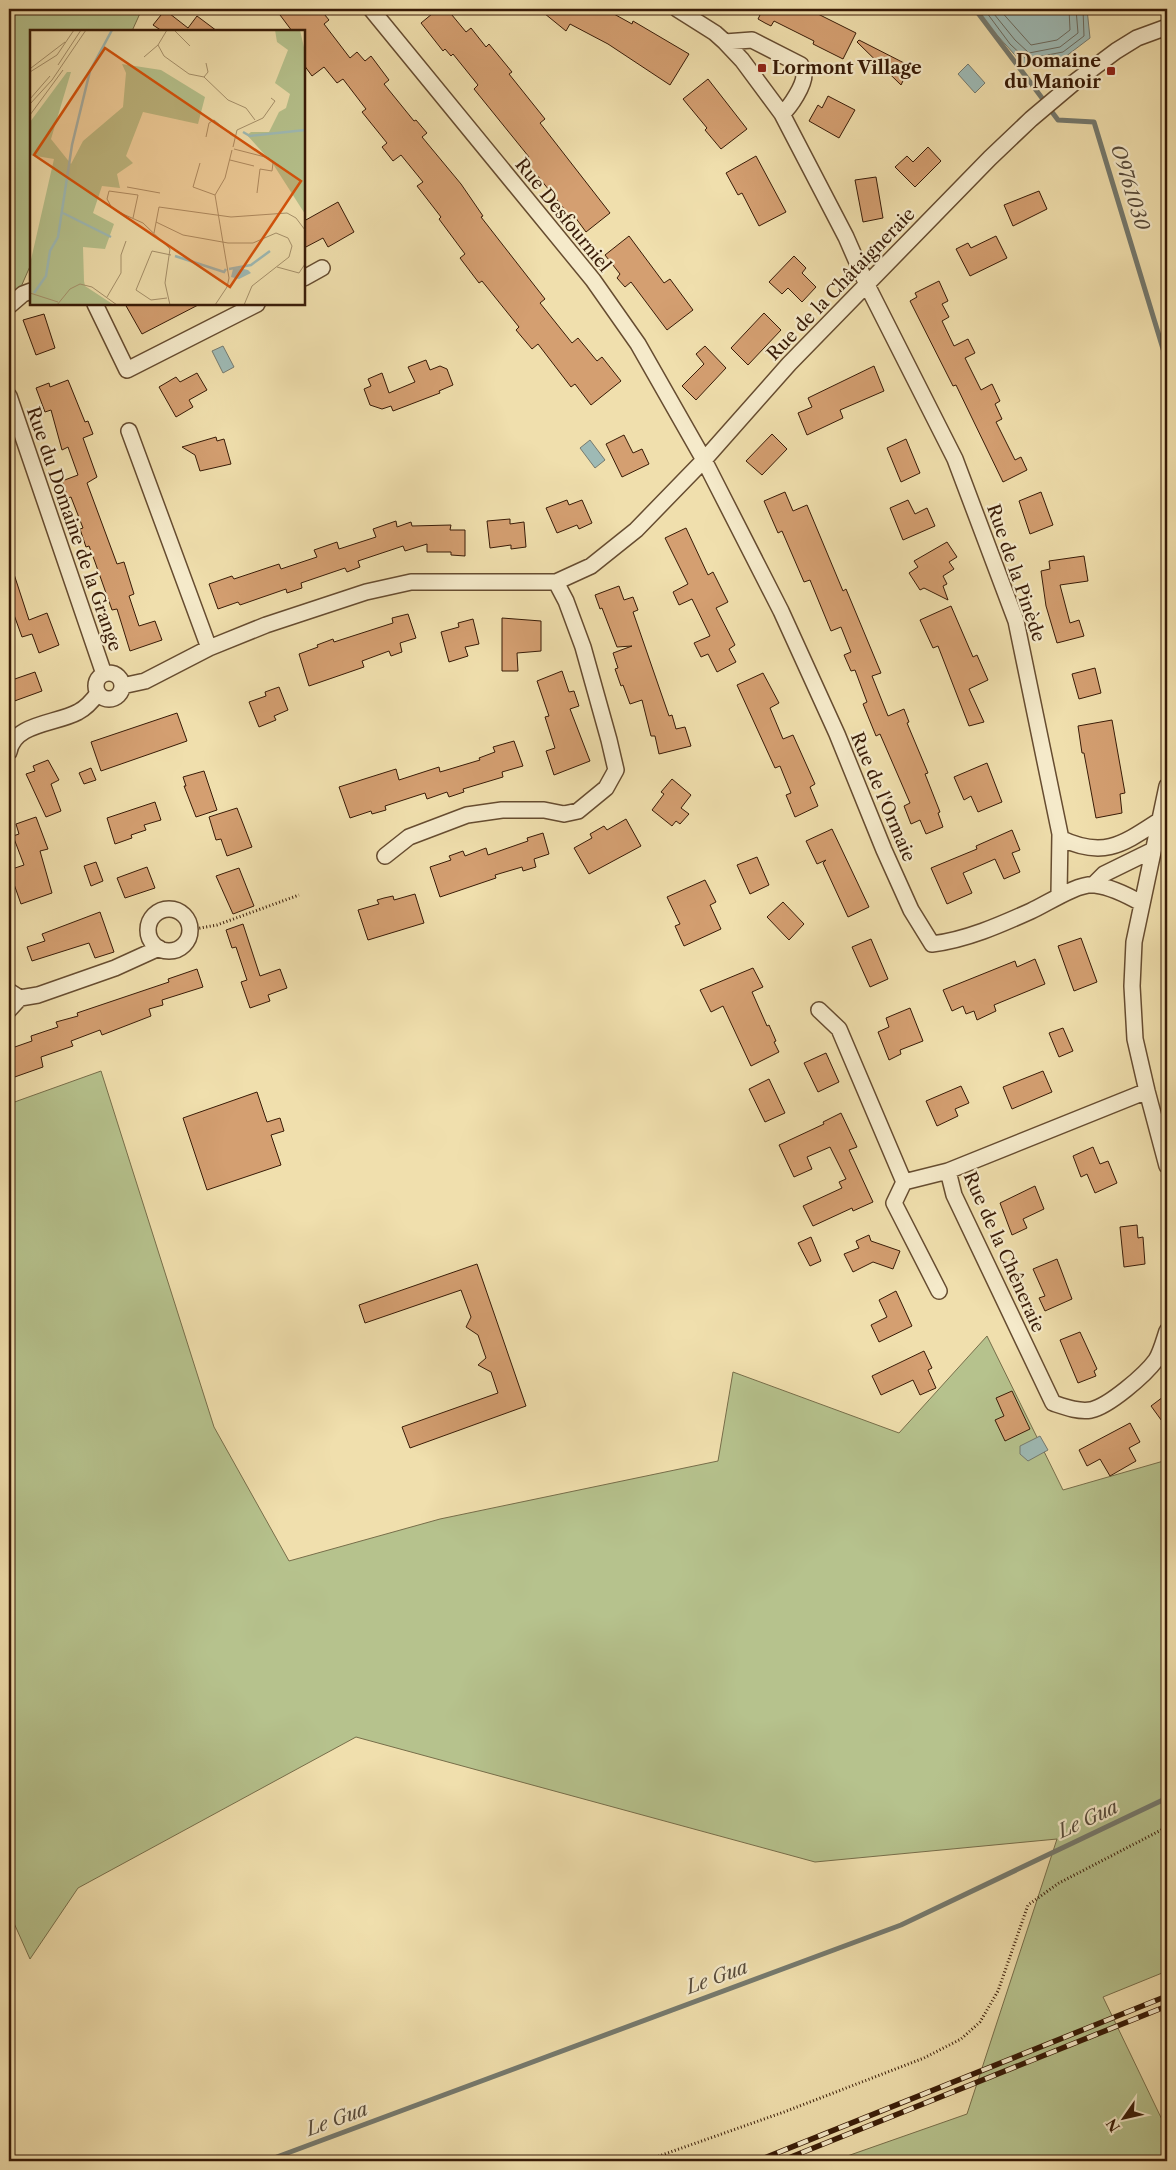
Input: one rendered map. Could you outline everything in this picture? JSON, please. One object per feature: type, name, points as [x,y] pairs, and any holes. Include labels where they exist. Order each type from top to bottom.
[{"type":"street","name":"Rue Desfourniel","points":[[371,9],[593,280],[638,344],[704,460]]},
{"type":"street","name":"Rue de la Pinède","points":[[678,9],[715,33],[725,42],[742,60],[782,114],[846,237],[867,285],[955,459],[1016,621],[1060,838],[1059,894]]},
{"type":"street","name":"Rue de la Châtaigneraie","points":[[556,582],[590,566],[636,530],[704,460],[789,364],[990,158],[1031,119],[1116,51],[1137,38],[1167,27]]},
{"type":"street","points":[[725,42],[752,40],[801,65],[804,74],[799,88],[789,108],[782,114]]},
{"type":"street","points":[[305,277],[322,268]]},
{"type":"street","points":[[9,306],[23,294],[30,291]]},
{"type":"street","points":[[95,305],[127,370],[255,305]]},
{"type":"street","name":"Rue du Domaine de la Grange","points":[[9,396],[104,674]]},
{"type":"street","points":[[129,431],[209,648]]},
{"type":"street","name":"Rue de l'Ormaie","points":[[704,460],[782,611],[837,734],[884,850],[911,910],[932,944],[955,942],[1032,910],[1059,894],[1093,885]]},
{"type":"street","points":[[122,686],[145,681],[209,648],[266,625],[366,592],[411,582],[556,582],[566,601],[583,647],[609,740],[616,770],[606,788],[578,811],[564,814],[544,810],[502,810],[468,815],[409,837],[385,856]]},
{"type":"street","points":[[9,746],[20,733],[78,712],[98,694],[97,682],[104,674],[116,675],[122,686],[120,694],[113,699],[105,699],[98,694]]},
{"type":"street","points":[[1167,786],[1134,942],[1132,986],[1135,1039],[1167,1166]]},
{"type":"street","points":[[1060,838],[1087,848],[1107,848],[1127,842],[1160,820]]},
{"type":"street","points":[[1141,903],[1121,893],[1093,885],[1104,874],[1153,850]]},
{"type":"street","points":[[174,909],[180,912],[188,923],[189,930],[185,943],[180,948],[173,950],[159,948],[153,944],[148,932],[151,919],[161,910],[174,909]]},
{"type":"street","points":[[9,1010],[14,994],[38,995],[115,968],[159,948]]},
{"type":"street","points":[[819,1010],[839,1029],[904,1182],[894,1203],[938,1291]]},
{"type":"street","name":"Rue de la Chêneraie","points":[[1147,1091],[948,1171],[954,1195],[1053,1403],[1069,1409],[1092,1410],[1110,1400],[1138,1380],[1156,1359],[1167,1331]]},
{"type":"street","points":[[904,1182],[948,1171]]},
{"type":"path","points":[[189,930],[217,925],[299,895]]},
{"type":"path","points":[[645,2161],[784,2112],[924,2058],[961,2039],[980,2022],[998,1991],[1028,1905],[1059,1883],[1167,1827]]},
{"type":"green space","points":[[9,9],[142,9],[132,30],[30,30],[30,266],[17,296],[9,330]]},
{"type":"green space","points":[[101,1071],[214,1427],[289,1561],[440,1519],[718,1461],[733,1372],[899,1433],[987,1336],[1063,1490],[1167,1460],[1167,1971],[1103,1997],[1167,2130],[1167,2161],[833,2161],[967,2114],[1057,1839],[815,1862],[356,1737],[78,1888],[30,1959],[9,1912],[9,1104]]},
{"type":"water","points":[[978,9],[1087,9],[1090,38],[1065,57],[1024,65],[987,24]]},
{"type":"water","points":[[968,64],[985,83],[975,93],[958,74]]},
{"type":"water","points":[[223,346],[234,367],[223,373],[212,351]]},
{"type":"water","points":[[590,440],[605,460],[595,468],[580,448]]},
{"type":"water","points":[[1040,1436],[1048,1450],[1028,1461],[1020,1454],[1020,1446]]},
{"type":"building","points":[[288,9],[320,9],[329,20],[324,24],[350,58],[357,52],[365,61],[371,56],[389,80],[384,84],[414,121],[416,120],[427,133],[422,137],[461,184],[483,216],[481,217],[545,299],[540,303],[572,343],[578,338],[597,361],[602,357],[621,381],[591,405],[575,384],[571,387],[538,344],[532,349],[516,330],[519,327],[482,281],[479,283],[460,258],[465,254],[439,219],[441,217],[417,186],[423,182],[401,155],[393,161],[382,147],[387,143],[362,112],[366,109],[343,79],[337,83],[324,67],[312,76],[305,66],[305,30],[291,30],[280,15]]},
{"type":"building","points":[[438,9],[447,9],[466,32],[471,28],[486,47],[489,44],[512,72],[509,74],[545,119],[540,123],[610,213],[586,232],[572,213],[569,215],[525,160],[529,157],[474,89],[478,85],[453,54],[451,56],[445,49],[443,51],[421,23]]},
{"type":"building","points":[[539,9],[605,9],[632,24],[633,21],[689,54],[670,85],[608,44],[570,24],[566,31]]},
{"type":"building","points":[[748,9],[808,9],[856,33],[843,59],[813,44],[814,41],[774,21],[771,26],[765,23],[758,19],[760,15]]},
{"type":"building","points":[[165,10],[188,28],[197,16],[216,30],[160,30],[153,25]]},
{"type":"building","points":[[859,40],[910,66],[901,85],[857,42]]},
{"type":"building","points":[[708,79],[747,129],[721,149],[705,130],[707,128],[683,99]]},
{"type":"building","points":[[828,96],[855,110],[839,138],[809,121],[818,105],[822,108]]},
{"type":"building","points":[[928,147],[941,161],[915,187],[895,167],[907,156],[913,162]]},
{"type":"building","points":[[756,156],[786,212],[759,226],[742,193],[738,195],[726,173]]},
{"type":"building","points":[[876,177],[883,218],[863,222],[855,180]]},
{"type":"building","points":[[1039,191],[1047,209],[1013,226],[1004,205]]},
{"type":"building","points":[[338,202],[354,232],[328,247],[323,238],[305,247],[305,220]]},
{"type":"building","points":[[629,236],[664,283],[670,279],[693,310],[667,330],[631,282],[625,287],[617,278],[620,274],[605,255]]},
{"type":"building","points":[[996,236],[1007,258],[970,276],[956,249],[968,243],[971,248]]},
{"type":"building","points":[[794,256],[806,268],[802,273],[816,287],[802,302],[788,288],[782,294],[769,282]]},
{"type":"building","points":[[939,281],[948,301],[942,304],[949,317],[942,321],[954,346],[968,339],[975,353],[965,358],[981,390],[992,384],[1000,401],[995,404],[1002,419],[996,422],[1015,460],[1021,457],[1027,470],[1003,482],[956,385],[953,386],[910,301],[917,297],[915,293]]},
{"type":"building","points":[[126,305],[198,305],[142,334]]},
{"type":"building","points":[[764,313],[781,330],[748,365],[731,348]]},
{"type":"building","points":[[44,314],[55,348],[36,355],[23,320]]},
{"type":"building","points":[[705,346],[726,368],[696,400],[682,386],[704,364],[696,354]]},
{"type":"building","points":[[426,360],[430,370],[440,366],[447,369],[453,385],[439,391],[440,393],[393,411],[391,406],[382,409],[370,405],[364,389],[371,386],[368,379],[382,373],[389,393],[415,382],[408,367]]},
{"type":"building","points":[[874,366],[884,391],[840,410],[843,418],[807,435],[798,413],[812,407],[808,398]]},
{"type":"building","points":[[197,373],[207,390],[189,400],[193,407],[176,417],[159,387],[176,377],[180,382]]},
{"type":"building","points":[[68,380],[85,422],[88,421],[93,434],[83,438],[97,477],[87,483],[117,564],[124,562],[134,594],[129,596],[139,626],[155,621],[162,640],[130,651],[117,609],[112,610],[89,546],[86,547],[80,529],[83,528],[71,497],[68,498],[62,481],[78,475],[68,447],[62,450],[51,410],[45,412],[36,388],[49,383],[50,387]]},
{"type":"building","points":[[772,434],[787,449],[762,475],[746,461]]},
{"type":"building","points":[[624,435],[633,453],[642,449],[649,464],[622,477],[606,444]]},
{"type":"building","points":[[216,437],[217,441],[224,439],[231,464],[200,471],[195,455],[182,447]]},
{"type":"building","points":[[906,439],[920,473],[901,482],[887,448]]},
{"type":"building","points":[[785,492],[793,511],[807,505],[843,591],[846,589],[881,673],[872,676],[888,716],[904,709],[909,722],[907,723],[928,773],[925,774],[940,812],[938,813],[943,827],[926,834],[920,820],[911,824],[904,806],[910,803],[880,734],[876,736],[863,704],[867,702],[855,670],[851,671],[844,655],[851,652],[841,627],[831,631],[810,580],[804,582],[782,531],[778,533],[764,501]]},
{"type":"building","points":[[1041,492],[1053,525],[1030,534],[1019,501]]},
{"type":"building","points":[[567,500],[569,505],[582,500],[592,523],[579,529],[577,525],[557,533],[546,508]]},
{"type":"building","points":[[908,500],[915,514],[927,508],[935,526],[903,540],[890,508]]},
{"type":"building","points":[[510,519],[510,524],[524,522],[526,547],[511,549],[511,545],[490,548],[487,521]]},
{"type":"building","points":[[396,521],[397,527],[411,522],[412,526],[451,525],[450,530],[465,530],[465,556],[451,555],[451,552],[427,552],[427,544],[405,551],[403,546],[358,561],[360,567],[347,572],[345,568],[301,583],[302,588],[287,593],[286,589],[240,605],[238,602],[218,609],[209,584],[232,576],[234,579],[279,564],[281,569],[317,557],[314,550],[337,542],[339,549],[376,537],[373,529]]},
{"type":"building","points":[[686,528],[708,575],[713,572],[728,602],[716,608],[735,645],[729,649],[736,662],[717,672],[708,654],[701,657],[694,643],[710,636],[692,599],[679,605],[673,592],[688,584],[665,538]]},
{"type":"building","points":[[947,542],[957,557],[949,562],[954,569],[943,576],[947,584],[943,586],[948,600],[924,588],[920,590],[909,573],[918,567],[914,561]]},
{"type":"building","points":[[1084,556],[1088,581],[1060,585],[1070,623],[1079,620],[1084,636],[1057,643],[1046,606],[1041,571],[1050,569],[1049,561]]},
{"type":"building","points":[[11,565],[29,620],[47,613],[59,645],[39,653],[32,634],[22,637],[9,601],[9,566]]},
{"type":"building","points":[[619,586],[624,600],[633,597],[638,610],[633,612],[669,716],[672,715],[676,729],[685,727],[691,746],[659,754],[655,736],[651,736],[642,700],[630,704],[623,685],[621,686],[615,669],[618,668],[613,653],[632,646],[617,647],[595,595]]},
{"type":"building","points":[[951,606],[973,657],[977,655],[988,680],[969,689],[984,722],[969,726],[938,646],[933,648],[920,620]]},
{"type":"building","points":[[408,614],[416,638],[400,643],[402,652],[391,656],[389,651],[362,661],[364,667],[309,686],[299,654],[333,639],[334,642],[393,623],[392,618]]},
{"type":"building","points":[[502,618],[541,621],[541,651],[517,653],[518,671],[502,671]]},
{"type":"building","points":[[473,619],[479,644],[465,647],[468,656],[449,662],[441,632],[459,627],[458,623]]},
{"type":"building","points":[[1095,668],[1101,693],[1079,699],[1072,674]]},
{"type":"building","points":[[562,671],[569,692],[574,691],[579,706],[570,709],[590,761],[554,775],[546,751],[555,748],[545,717],[549,716],[537,681]]},
{"type":"building","points":[[35,672],[42,691],[9,703],[9,681]]},
{"type":"building","points":[[763,673],[779,703],[770,708],[783,739],[793,735],[815,784],[810,787],[818,806],[795,817],[786,795],[791,793],[780,766],[775,768],[737,685]]},
{"type":"building","points":[[279,687],[288,710],[274,716],[276,720],[259,727],[249,702],[266,696],[265,692]]},
{"type":"building","points":[[177,713],[187,741],[101,771],[91,742]]},
{"type":"building","points":[[1112,720],[1125,793],[1120,794],[1122,813],[1096,818],[1078,726]]},
{"type":"building","points":[[514,741],[523,766],[502,772],[503,777],[463,789],[464,792],[449,797],[447,792],[427,799],[425,793],[385,806],[386,810],[372,814],[371,811],[350,818],[339,787],[396,769],[399,780],[439,767],[440,772],[480,760],[479,758],[495,752],[493,747]]},
{"type":"building","points":[[48,760],[59,780],[51,784],[61,811],[46,817],[26,774],[35,771],[33,766]]},
{"type":"building","points":[[987,763],[1002,802],[978,812],[971,796],[964,800],[954,777]]},
{"type":"building","points":[[91,768],[96,780],[84,784],[79,773]]},
{"type":"building","points":[[204,771],[217,810],[196,817],[184,786],[186,786],[183,777]]},
{"type":"building","points":[[672,779],[691,795],[681,808],[689,814],[680,824],[676,821],[672,826],[652,810],[664,794],[661,792]]},
{"type":"building","points":[[155,802],[161,820],[144,825],[146,830],[131,835],[132,838],[115,844],[107,818]]},
{"type":"building","points":[[237,808],[252,847],[227,856],[221,839],[216,840],[209,817]]},
{"type":"building","points":[[36,817],[48,849],[40,851],[52,893],[21,904],[9,870],[24,865],[13,836],[19,834],[16,824]]},
{"type":"building","points":[[626,819],[641,846],[589,874],[574,848],[592,838],[590,834],[604,826],[607,830]]},
{"type":"building","points":[[832,829],[869,907],[848,917],[823,863],[826,860],[817,864],[806,841]]},
{"type":"building","points":[[1012,830],[1020,850],[1012,853],[1020,872],[1004,879],[995,859],[963,873],[972,893],[947,904],[931,868],[977,849],[976,846]]},
{"type":"building","points":[[543,833],[549,854],[534,859],[536,867],[523,871],[522,867],[495,875],[496,878],[440,897],[430,867],[451,860],[449,856],[463,851],[465,856],[486,848],[488,855],[528,841],[527,838]]},
{"type":"building","points":[[757,857],[769,885],[750,894],[737,865]]},
{"type":"building","points":[[96,862],[103,881],[91,886],[84,866]]},
{"type":"building","points":[[147,867],[155,888],[125,898],[117,878]]},
{"type":"building","points":[[239,868],[254,906],[233,914],[216,876]]},
{"type":"building","points":[[705,880],[716,902],[710,905],[721,929],[684,946],[675,926],[680,924],[667,897]]},
{"type":"building","points":[[415,894],[424,923],[368,940],[358,910],[379,904],[377,900],[384,898],[393,896],[394,900]]},
{"type":"building","points":[[783,902],[804,924],[789,940],[767,917]]},
{"type":"building","points":[[100,912],[114,952],[95,958],[89,943],[32,961],[27,947],[45,941],[42,934]]},
{"type":"building","points":[[243,924],[260,976],[280,969],[287,988],[268,995],[270,1001],[250,1008],[241,982],[247,980],[236,947],[232,948],[226,930]]},
{"type":"building","points":[[1081,938],[1097,982],[1074,991],[1058,946]]},
{"type":"building","points":[[871,939],[888,979],[870,987],[852,947]]},
{"type":"building","points":[[1035,959],[1045,984],[994,1005],[996,1011],[977,1020],[974,1011],[966,1014],[963,1006],[952,1011],[943,990],[1015,961],[1017,967]]},
{"type":"building","points":[[753,968],[763,987],[752,992],[767,1026],[769,1025],[779,1052],[751,1066],[723,1006],[711,1012],[700,990]]},
{"type":"building","points":[[197,969],[203,987],[162,1000],[163,1005],[149,1009],[151,1016],[102,1035],[100,1030],[71,1041],[73,1046],[41,1057],[43,1067],[9,1079],[9,1049],[32,1041],[31,1036],[58,1027],[56,1022],[78,1016],[77,1013],[169,982],[168,979]]},
{"type":"building","points":[[910,1008],[923,1041],[900,1050],[901,1054],[889,1060],[878,1032],[889,1027],[886,1018]]},
{"type":"building","points":[[1063,1028],[1073,1051],[1059,1057],[1049,1033]]},
{"type":"building","points":[[826,1053],[839,1082],[818,1092],[804,1063]]},
{"type":"building","points":[[1043,1071],[1052,1092],[1012,1109],[1003,1087]]},
{"type":"building","points":[[769,1079],[785,1113],[765,1122],[749,1089]]},
{"type":"building","points":[[961,1086],[969,1103],[955,1109],[958,1116],[937,1126],[926,1101]]},
{"type":"building","points":[[257,1092],[267,1122],[280,1118],[284,1131],[271,1135],[281,1165],[207,1190],[183,1118]]},
{"type":"building","points":[[841,1113],[857,1147],[849,1150],[873,1202],[853,1211],[852,1208],[813,1226],[803,1206],[842,1188],[839,1182],[846,1179],[830,1147],[807,1157],[812,1169],[794,1177],[779,1145],[824,1124],[823,1122]]},
{"type":"building","points":[[1093,1147],[1100,1164],[1108,1161],[1117,1183],[1095,1193],[1087,1174],[1081,1177],[1073,1156]]},
{"type":"building","points":[[1035,1186],[1044,1209],[1023,1219],[1027,1228],[1012,1235],[1000,1203]]},
{"type":"building","points":[[1137,1225],[1138,1238],[1143,1237],[1145,1264],[1124,1267],[1120,1227]]},
{"type":"building","points":[[869,1235],[871,1241],[900,1251],[893,1269],[873,1262],[853,1272],[844,1254],[859,1248],[856,1241]]},
{"type":"building","points":[[811,1237],[821,1261],[810,1266],[798,1243]]},
{"type":"building","points":[[1057,1259],[1072,1299],[1045,1311],[1039,1298],[1045,1296],[1033,1269]]},
{"type":"building","points":[[477,1264],[526,1406],[410,1448],[402,1427],[498,1393],[491,1372],[478,1365],[486,1358],[478,1335],[466,1327],[471,1317],[461,1290],[365,1323],[359,1305]]},
{"type":"building","points":[[896,1291],[912,1326],[879,1342],[871,1325],[887,1317],[879,1300]]},
{"type":"building","points":[[1080,1332],[1097,1369],[1094,1371],[1096,1376],[1078,1383],[1060,1340]]},
{"type":"building","points":[[924,1351],[932,1368],[928,1370],[936,1388],[920,1395],[913,1380],[881,1395],[872,1376]]},
{"type":"building","points":[[1012,1391],[1030,1429],[1005,1441],[995,1420],[1004,1416],[996,1398]]},
{"type":"building","points":[[1167,1394],[1167,1428],[1151,1406]]},
{"type":"building","points":[[1130,1423],[1140,1442],[1129,1448],[1136,1461],[1110,1476],[1100,1459],[1087,1466],[1079,1450]]},
{"type":"waterway","name":"O9761030","points":[[975,9],[1042,98]]},
{"type":"waterway","name":"O9761030","points":[[1052,112],[1058,120],[1094,122],[1167,362]]},
{"type":"waterway","name":"Le Gua","points":[[266,2161],[901,1925],[1167,1798]]},
{"type":"railway","points":[[757,2161],[1167,1996]]},
{"type":"railway","points":[[781,2161],[1167,2006]]},
{"type":"place","name":"Lormont Village","points":[[762,68]]},
{"type":"place","name":"Domaine du Manoir","points":[[1111,71]]}]
